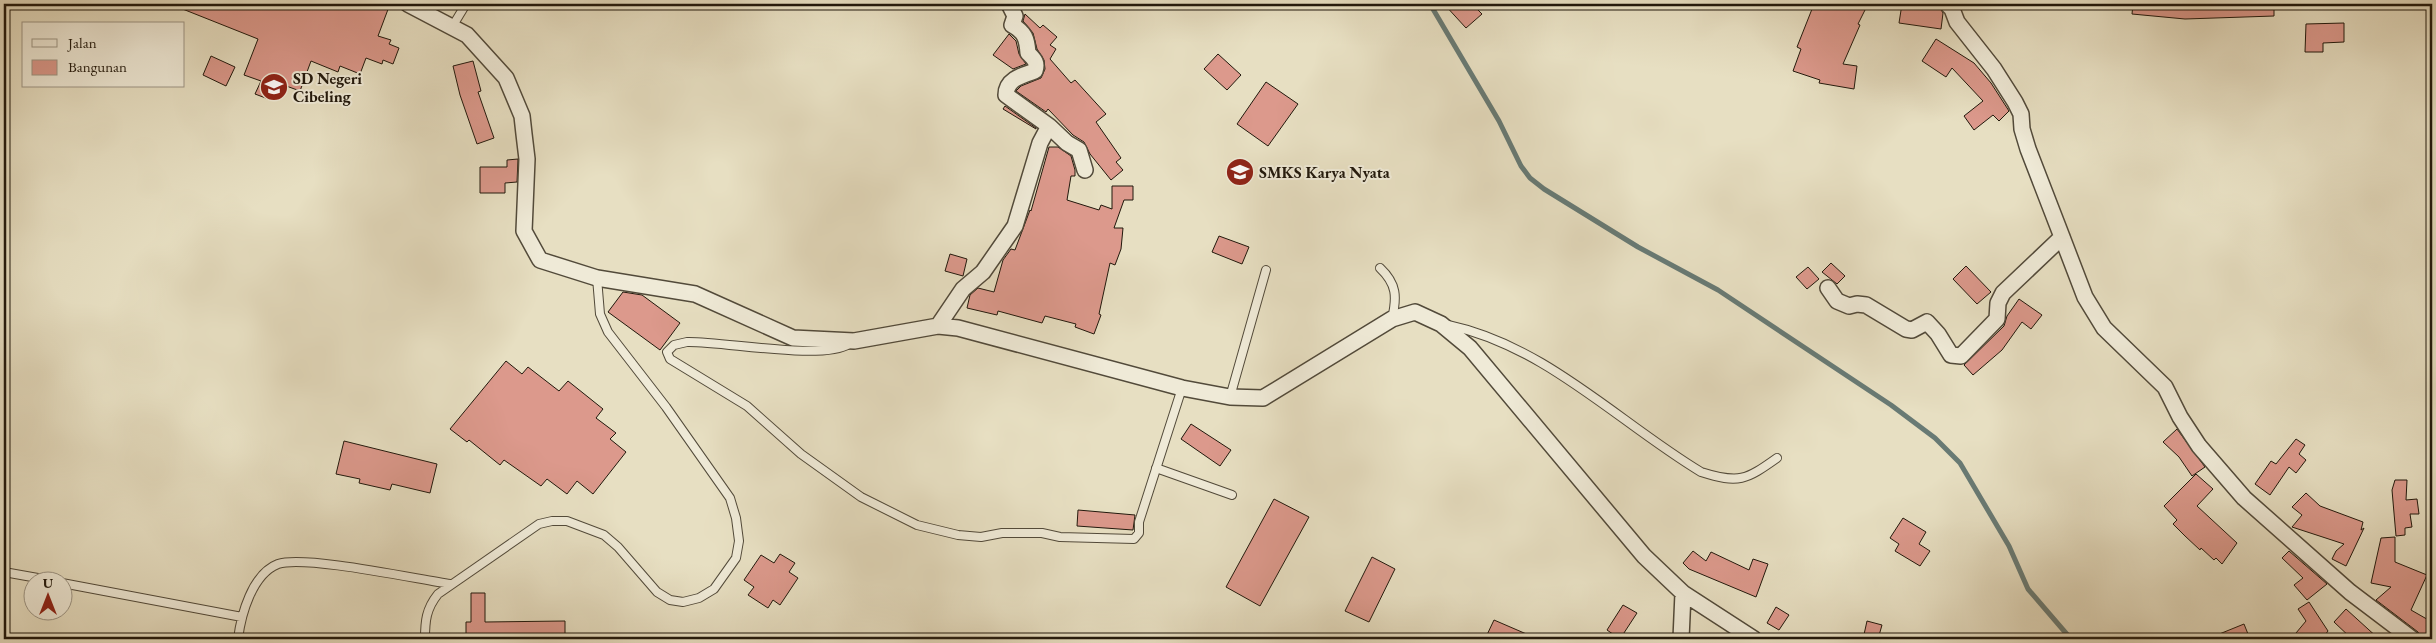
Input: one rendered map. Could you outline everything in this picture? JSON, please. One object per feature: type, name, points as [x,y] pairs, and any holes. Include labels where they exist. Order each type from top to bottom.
[{"type":"street","points":[[408,4],[467,35],[506,78],[522,116],[527,159],[524,231],[540,260],[597,278],[696,294],[793,338],[854,341],[938,326],[958,328],[1182,388],[1230,397],[1263,398],[1392,319],[1415,312],[1441,324],[1470,348],[1644,556],[1682,594],[1754,639]]},
{"type":"street","points":[[1009,4],[1015,16],[1012,25],[1022,30],[1027,38],[1028,53],[1034,58],[1036,64],[1035,72],[1016,77],[1006,90],[1006,95],[1049,126],[1067,143],[1079,150],[1085,170]]},
{"type":"street","points":[[1946,4],[1952,9],[1957,22],[1994,69],[2021,114],[2022,129],[2028,149],[2093,312],[2110,334],[2165,387],[2183,422],[2221,472],[2244,498],[2350,592],[2412,639]]},
{"type":"street","points":[[938,326],[964,289],[982,272],[1015,226],[1040,143],[1049,126]]},
{"type":"street","points":[[1828,288],[1837,301],[1848,306],[1866,305],[1906,329],[1912,330],[1927,322],[1938,334],[1951,355],[1961,356],[1997,318],[1998,304],[2003,293],[2062,237]]},
{"type":"street","points":[[1681,639],[1682,594]]},
{"type":"lane","points":[[452,27],[466,4]]},
{"type":"lane","points":[[1380,268],[1389,277],[1395,290],[1396,302],[1392,319]]},
{"type":"lane","points":[[1230,397],[1266,270]]},
{"type":"lane","points":[[425,639],[425,617],[429,605],[450,584],[539,524],[552,521],[567,521],[604,535],[618,547],[657,592],[670,600],[683,602],[699,598],[714,590],[736,558],[739,541],[736,518],[730,498],[666,407],[608,332],[600,314],[597,278]]},
{"type":"lane","points":[[1441,324],[1486,335],[1549,367],[1701,472],[1718,478],[1740,480],[1754,474],[1777,458]]},
{"type":"lane","points":[[854,341],[845,347],[823,350],[687,342],[674,345],[667,352],[670,359],[747,406],[801,454],[861,496],[898,516],[940,532],[980,537],[1002,533],[1134,540],[1139,533],[1139,522],[1182,388]]},
{"type":"lane","points":[[1156,468],[1232,494]]},
{"type":"lane","points":[[238,639],[242,617],[251,592],[278,564],[304,562],[450,584]]},
{"type":"lane","points":[[4,572],[22,575]]},
{"type":"lane","points":[[72,585],[242,617]]},
{"type":"building","points":[[170,4],[390,4],[378,36],[391,40],[389,44],[399,48],[393,64],[383,60],[382,64],[366,58],[360,74],[340,66],[338,72],[311,61],[300,91],[278,83],[271,100],[255,94],[261,81],[244,75],[258,39]]},
{"type":"building","points":[[1444,4],[1472,4],[1482,14],[1466,28]]},
{"type":"building","points":[[1814,4],[1868,4],[1858,24],[1860,25],[1843,64],[1857,66],[1854,89],[1819,83],[1820,80],[1793,71],[1801,49],[1797,47]]},
{"type":"building","points":[[1902,4],[1938,4],[1943,13],[1941,29],[1899,23]]},
{"type":"building","points":[[2133,4],[2274,4],[2274,16],[2185,19],[2132,14]]},
{"type":"building","points":[[1025,14],[1040,28],[1043,25],[1057,37],[1050,45],[1056,49],[1050,59],[1071,83],[1075,80],[1106,114],[1096,122],[1121,158],[1116,162],[1123,170],[1111,180],[1090,154],[1084,142],[1073,135],[1048,109],[1046,112],[1016,91],[1021,86],[1041,78],[1045,69],[1044,60],[1037,49],[1033,33],[1023,21]]},
{"type":"building","points":[[2344,23],[2344,42],[2323,43],[2323,52],[2305,52],[2306,24]]},
{"type":"building","points":[[1009,34],[1016,41],[1019,54],[1026,64],[1013,69],[993,55]]},
{"type":"building","points":[[1936,39],[1974,63],[1991,83],[2009,111],[1999,121],[1993,115],[1974,130],[1964,116],[1983,101],[1952,68],[1946,77],[1922,61]]},
{"type":"building","points":[[1218,54],[1241,75],[1227,90],[1204,69]]},
{"type":"building","points":[[211,56],[235,67],[226,86],[203,75]]},
{"type":"building","points":[[473,61],[481,91],[478,92],[494,138],[477,144],[460,95],[453,66]]},
{"type":"building","points":[[1266,82],[1298,104],[1268,146],[1237,124]]},
{"type":"building","points":[[1005,106],[1036,128],[1036,129],[1003,109]]},
{"type":"building","points":[[1049,147],[1058,147],[1071,156],[1075,176],[1071,176],[1067,200],[1099,210],[1101,205],[1112,209],[1112,186],[1133,186],[1133,200],[1124,200],[1114,228],[1123,228],[1121,249],[1115,265],[1110,263],[1099,314],[1101,315],[1094,334],[1075,327],[1076,324],[1045,316],[1042,323],[998,311],[997,315],[967,308],[970,295],[978,288],[994,292],[1003,260],[1011,249],[1015,250],[1031,211]]},
{"type":"building","points":[[518,159],[517,182],[505,183],[505,193],[480,193],[480,167],[507,167],[507,160]]},
{"type":"building","points":[[1219,236],[1249,247],[1242,264],[1212,252]]},
{"type":"building","points":[[950,254],[967,259],[963,276],[945,271]]},
{"type":"building","points":[[1831,263],[1845,276],[1837,284],[1822,272]]},
{"type":"building","points":[[1966,266],[1991,292],[1977,304],[1953,279]]},
{"type":"building","points":[[1808,267],[1819,279],[1807,289],[1796,277]]},
{"type":"building","points":[[623,292],[642,295],[680,323],[660,350],[608,312]]},
{"type":"building","points":[[2019,299],[2042,315],[2031,329],[2022,322],[2002,350],[1973,375],[1964,365],[2004,326],[2007,316]]},
{"type":"building","points":[[506,361],[522,374],[528,367],[559,391],[568,381],[603,409],[596,418],[616,433],[610,439],[626,452],[593,494],[577,481],[567,494],[547,479],[541,486],[504,460],[500,465],[469,440],[467,442],[450,429]]},
{"type":"building","points":[[1191,424],[1231,450],[1220,466],[1181,439]]},
{"type":"building","points":[[2177,429],[2205,467],[2192,476],[2179,457],[2163,442]]},
{"type":"building","points":[[2296,439],[2305,445],[2299,454],[2306,460],[2296,473],[2289,467],[2270,495],[2255,484],[2271,461],[2276,464]]},
{"type":"building","points":[[344,441],[437,464],[430,493],[392,484],[390,490],[359,483],[360,479],[336,474]]},
{"type":"building","points":[[2196,474],[2213,489],[2197,506],[2237,543],[2222,564],[2216,558],[2214,560],[2201,548],[2200,550],[2173,524],[2177,520],[2164,506]]},
{"type":"building","points":[[2395,480],[2407,480],[2406,500],[2417,499],[2419,514],[2410,514],[2412,527],[2405,528],[2405,535],[2396,536],[2392,490]]},
{"type":"building","points":[[2306,493],[2320,506],[2363,522],[2361,530],[2364,528],[2346,566],[2332,559],[2336,551],[2344,544],[2292,527],[2302,515],[2292,507]]},
{"type":"building","points":[[1274,499],[1309,517],[1260,606],[1226,587]]},
{"type":"building","points":[[1078,510],[1135,515],[1133,530],[1077,526]]},
{"type":"building","points":[[1903,518],[1926,532],[1919,544],[1930,551],[1920,566],[1895,551],[1899,544],[1890,538]]},
{"type":"building","points":[[2395,537],[2395,562],[2427,575],[2411,610],[2432,622],[2432,639],[2421,639],[2418,632],[2376,600],[2391,587],[2371,583],[2381,538]]},
{"type":"building","points":[[1693,551],[1706,561],[1711,552],[1749,570],[1753,559],[1768,564],[1756,597],[1689,569],[1683,563]]},
{"type":"building","points":[[2289,551],[2327,584],[2307,600],[2294,585],[2303,578],[2282,558]]},
{"type":"building","points":[[780,554],[795,563],[789,572],[798,578],[780,605],[773,600],[768,608],[748,595],[754,587],[744,580],[761,555],[774,563]]},
{"type":"building","points":[[1372,557],[1395,569],[1369,622],[1345,611]]},
{"type":"building","points":[[471,593],[485,593],[485,622],[565,621],[565,639],[466,639],[466,622],[471,622]]},
{"type":"building","points":[[2309,602],[2328,631],[2322,639],[2291,639],[2306,621],[2298,609]]},
{"type":"building","points":[[1623,605],[1637,613],[1620,639],[1607,630]]},
{"type":"building","points":[[1776,607],[1789,615],[1779,630],[1767,623]]},
{"type":"building","points":[[2346,609],[2379,639],[2352,639],[2334,622]]},
{"type":"building","points":[[1494,620],[1538,639],[1485,639]]},
{"type":"building","points":[[1867,621],[1882,625],[1878,639],[1863,639]]},
{"type":"building","points":[[2244,624],[2250,639],[2207,639]]},
{"type":"waterway","points":[[1430,4],[1499,121],[1521,166],[1530,178],[1544,189],[1638,247],[1718,290],[1891,405],[1935,438],[1960,463],[2009,546],[2028,589],[2071,639]]},
{"type":"place","name":"SD Negeri Cibeling","points":[[274,87]]},
{"type":"place","name":"SMKS Karya Nyata","points":[[1240,172]]}]
